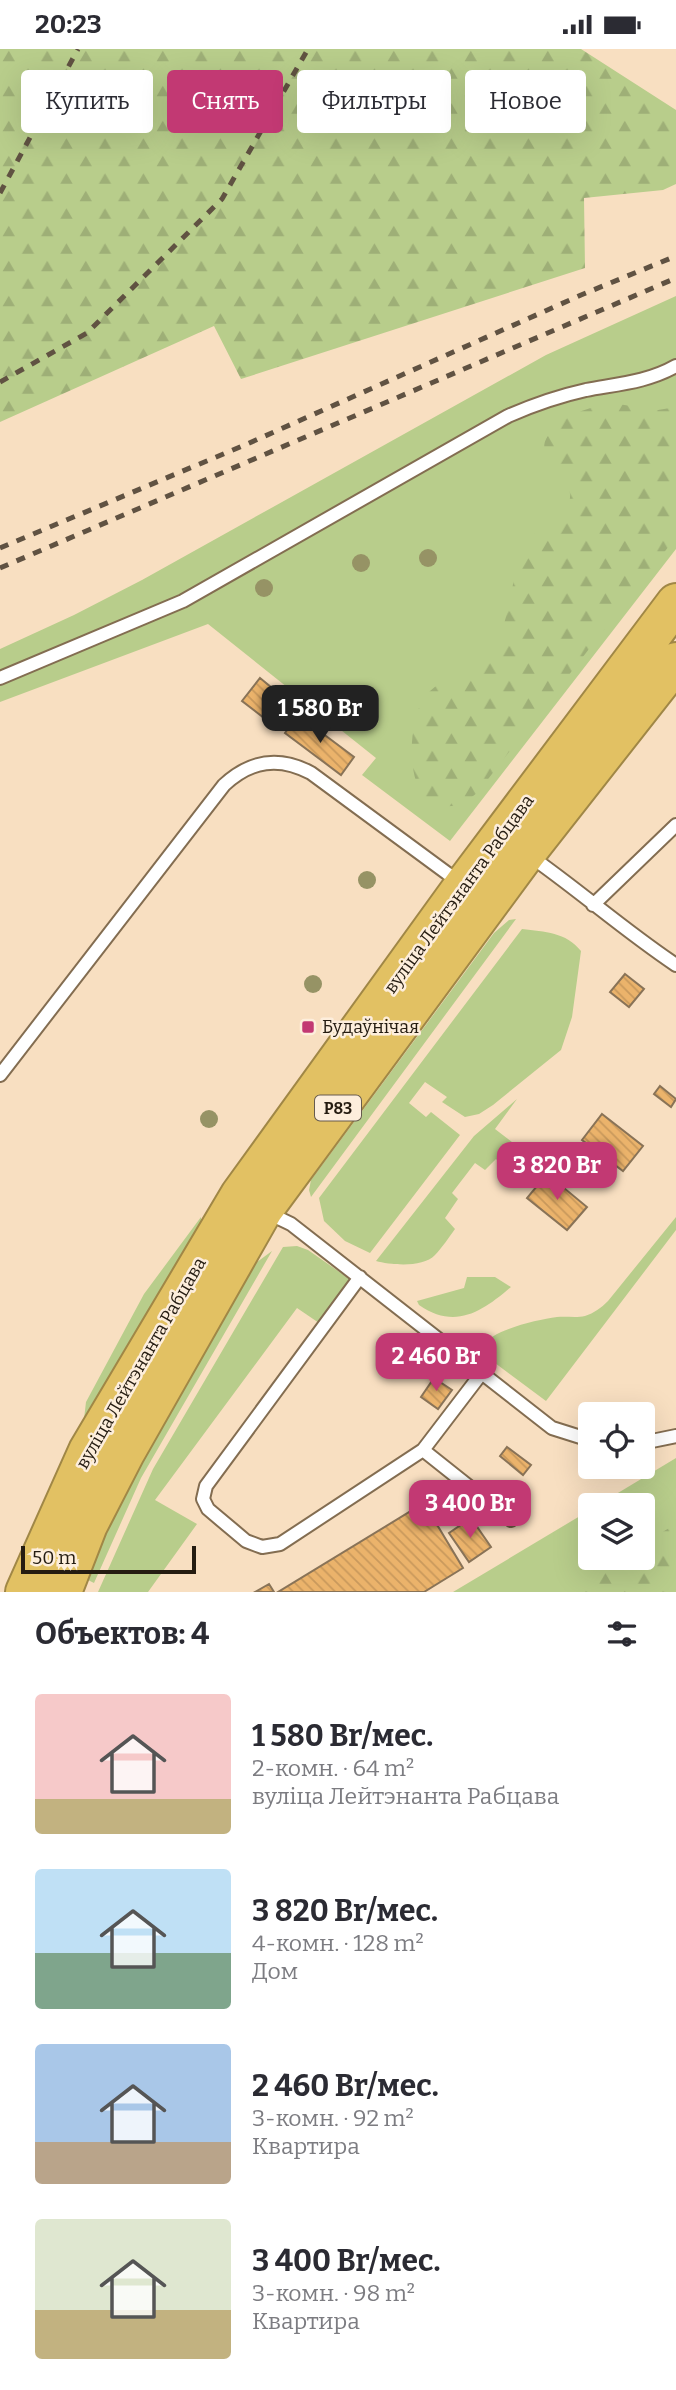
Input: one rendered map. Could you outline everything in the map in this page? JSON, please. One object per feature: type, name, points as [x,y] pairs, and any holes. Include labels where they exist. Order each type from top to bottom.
[{"type":"highway","name":"вуліца Лейтэнанта Рабцава","points":[[62,1592],[89,1525],[251,1202],[514,844],[676,603]]},
{"type":"highway","name":"вуліца Лейтэнанта Рабцава","points":[[25,1592],[88,1451],[464,885],[514,844],[676,662]]},
{"type":"lane","points":[[0,678],[183,601],[508,416],[561,396],[661,375],[676,366]]},
{"type":"lane","points":[[0,1075],[224,785],[248,767],[263,762],[297,765],[464,885]]},
{"type":"lane","points":[[593,905],[676,825]]},
{"type":"lane","points":[[514,844],[639,940],[676,965]]},
{"type":"lane","points":[[251,1202],[291,1224],[552,1428],[578,1439]]},
{"type":"lane","points":[[360,1277],[205,1486],[205,1505],[253,1545],[272,1547],[286,1541],[423,1450],[481,1374]]},
{"type":"lane","points":[[655,1440],[676,1436]]},
{"type":"lane","points":[[423,1450],[510,1520]]},
{"type":"green space","points":[[0,49],[581,49],[676,110],[676,184],[663,190],[584,198],[585,268],[241,379],[214,326],[0,422]]},
{"type":"green space","points":[[676,296],[676,549],[450,841],[362,775],[376,758],[208,624],[0,702],[0,649],[142,580],[546,355]]},
{"type":"green space","points":[[611,403],[658,410],[676,407],[676,537],[478,792],[458,804],[435,804],[425,797],[414,772],[412,739],[419,709],[431,690],[475,667],[490,655],[504,624],[521,549],[531,537],[563,514],[567,507],[569,487],[546,455],[544,446],[552,429],[566,418],[584,410]]},
{"type":"green space","points":[[516,919],[311,1197],[311,1180],[494,933],[509,920]]},
{"type":"green space","points":[[522,929],[562,936],[581,951],[572,1017],[561,1050],[479,1114],[465,1117],[442,1102],[447,1097],[425,1082],[409,1103],[426,1117],[431,1112],[460,1135],[370,1253],[345,1241],[324,1221],[319,1198]]},
{"type":"green space","points":[[517,1099],[495,1129],[520,1148],[505,1168],[496,1159],[485,1170],[475,1163],[452,1193],[458,1199],[445,1218],[455,1229],[438,1252],[430,1259],[415,1264],[376,1261],[474,1136]]},
{"type":"green space","points":[[201,1217],[201,1224],[204,1226],[27,1553],[22,1551],[84,1419],[86,1402],[144,1294]]},
{"type":"green space","points":[[676,1217],[676,1230],[546,1401],[483,1354],[481,1346],[506,1330],[548,1318],[585,1316],[597,1310],[608,1301]]},
{"type":"green space","points":[[297,1246],[308,1250],[351,1280],[319,1323],[297,1308],[155,1500],[197,1524],[148,1592],[98,1592],[153,1469],[283,1247]]},
{"type":"green space","points":[[272,1251],[141,1478],[94,1583],[82,1577],[131,1473],[253,1265]]},
{"type":"green space","points":[[467,1277],[495,1277],[511,1287],[489,1304],[468,1315],[444,1316],[419,1305],[417,1301],[464,1288]]},
{"type":"green space","points":[[676,1458],[676,1592],[453,1592],[578,1517],[578,1570],[655,1570],[655,1493],[618,1493],[641,1479],[655,1479],[655,1471]]},
{"type":"green space","points":[[676,1524],[676,1592],[563,1592],[600,1570],[655,1570],[655,1536]]},
{"type":"building","points":[[260,678],[294,706],[277,728],[242,701]]},
{"type":"building","points":[[298,715],[354,757],[341,775],[285,733]]},
{"type":"building","points":[[625,974],[644,989],[629,1007],[610,992]]},
{"type":"building","points":[[660,1086],[676,1099],[671,1107],[654,1094]]},
{"type":"building","points":[[602,1114],[643,1146],[623,1171],[582,1140]]},
{"type":"building","points":[[547,1174],[587,1207],[567,1230],[527,1198]]},
{"type":"building","points":[[434,1378],[452,1390],[438,1409],[421,1397]]},
{"type":"building","points":[[507,1447],[531,1465],[523,1475],[500,1456]]},
{"type":"building","points":[[424,1503],[463,1568],[424,1592],[278,1592]]},
{"type":"building","points":[[471,1518],[491,1547],[469,1562],[449,1533]]},
{"type":"building","points":[[269,1584],[274,1592],[255,1592]]},
{"type":"railway","points":[[0,193],[78,49]]},
{"type":"railway","points":[[0,382],[87,333],[222,199],[308,49]]},
{"type":"railway","points":[[0,548],[247,444],[581,295],[676,256]]},
{"type":"railway","points":[[0,568],[676,278]]},
{"type":"place","name":"Будаўнічая","points":[[308,1027]]}]
